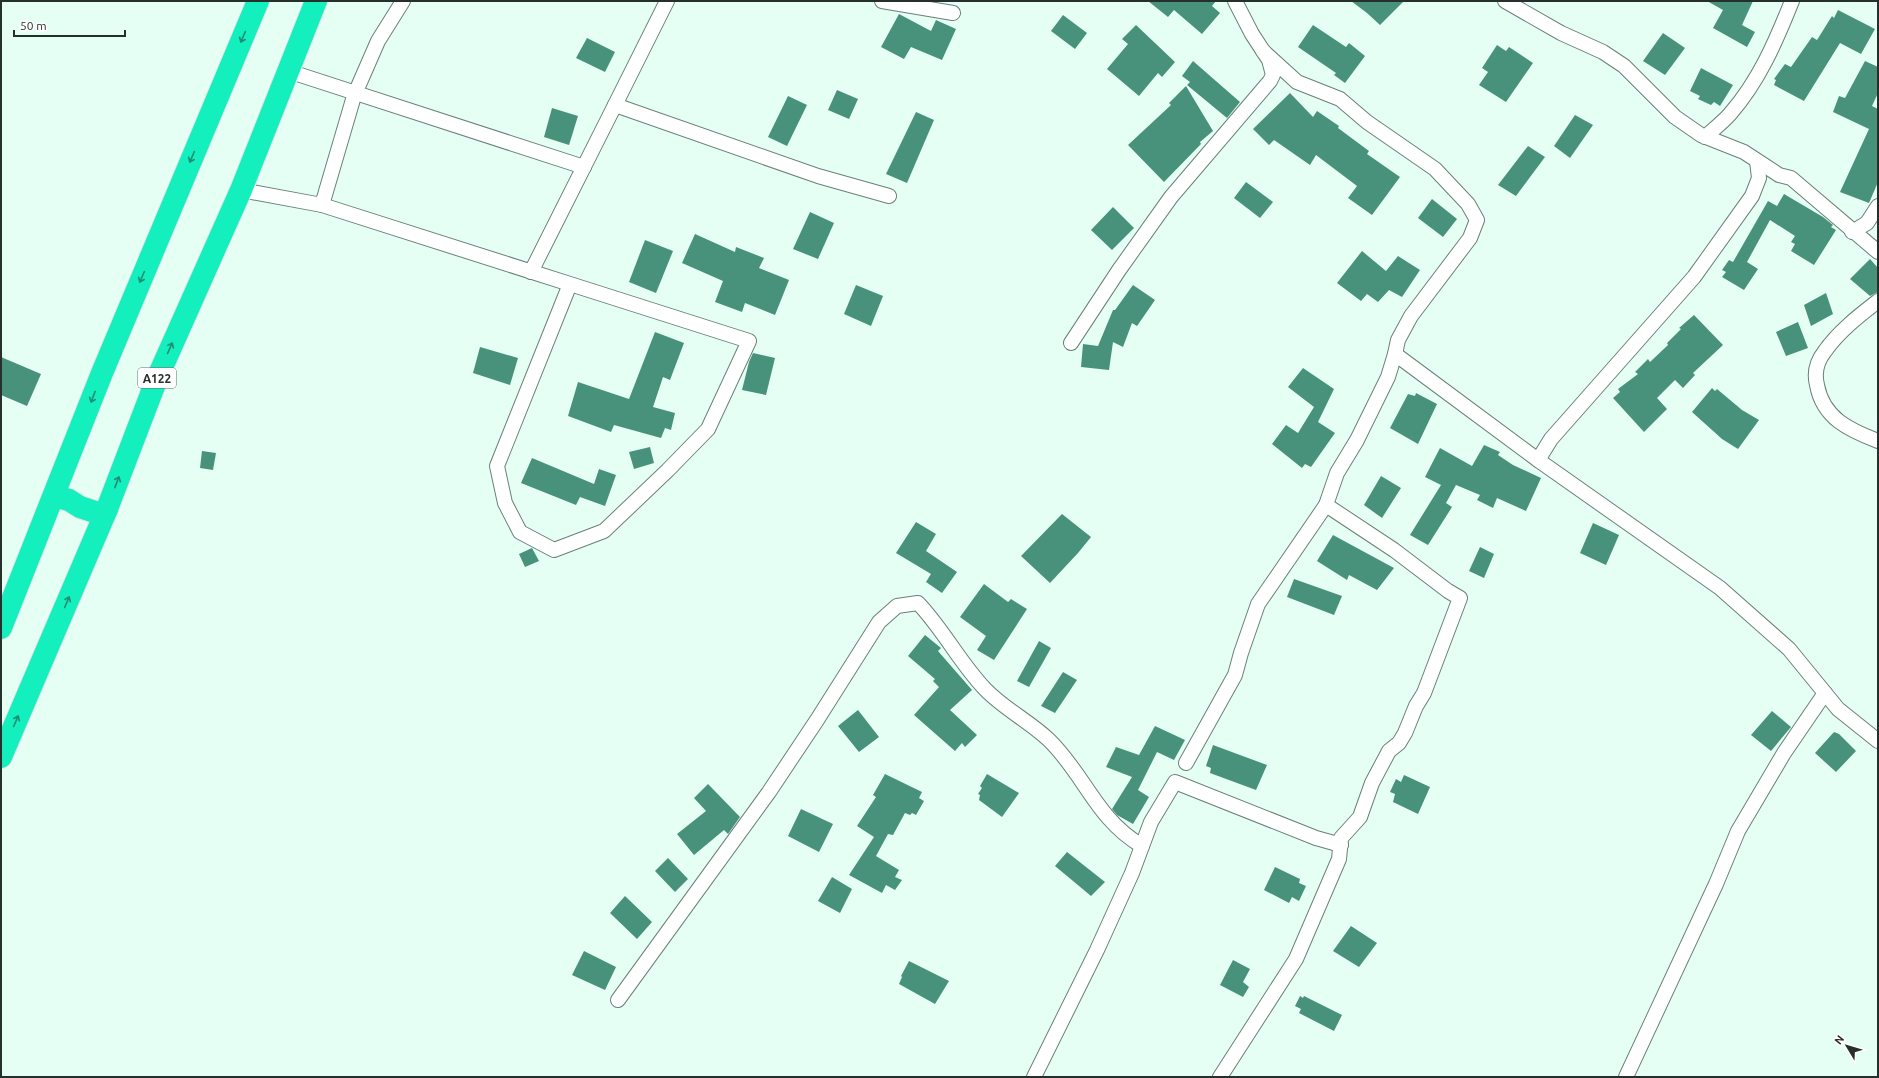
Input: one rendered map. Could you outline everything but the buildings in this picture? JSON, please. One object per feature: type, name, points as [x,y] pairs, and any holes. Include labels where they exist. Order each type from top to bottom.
[{"type":"highway","points":[[1,628],[102,373],[258,1]]},
{"type":"highway","name":"A122","points":[[1,757],[107,509],[156,381],[241,190],[316,1]]},
{"type":"highway","points":[[54,496],[69,500],[94,513],[104,515],[107,509]]},
{"type":"street","points":[[322,205],[355,94],[378,41],[403,1]]},
{"type":"street","points":[[531,272],[667,1]]},
{"type":"street","points":[[882,1],[953,13]]},
{"type":"street","points":[[1071,343],[1119,270],[1171,197],[1270,81],[1272,69],[1235,1]]},
{"type":"street","points":[[1505,1],[1561,33],[1603,52],[1624,66],[1675,117],[1705,136],[1731,146],[1779,174],[1791,178],[1803,187],[1852,232],[1878,252]]},
{"type":"street","points":[[1705,136],[1730,114],[1748,91],[1772,50],[1792,1]]},
{"type":"street","points":[[1186,763],[1235,675],[1258,604],[1326,504],[1337,473],[1357,440],[1388,376],[1398,340],[1411,316],[1470,238],[1477,220],[1468,204],[1435,169],[1367,122],[1340,99],[1297,82],[1263,51]]},
{"type":"street","points":[[288,71],[355,94],[584,167]]},
{"type":"street","points":[[615,105],[818,176],[889,196]]},
{"type":"street","points":[[1538,460],[1551,439],[1694,277],[1752,196],[1759,178],[1757,161]]},
{"type":"street","points":[[241,190],[322,205],[749,341],[708,429],[668,470],[604,531],[554,550],[520,532],[505,503],[497,466],[570,284]]},
{"type":"street","points":[[1852,232],[1867,223],[1878,206]]},
{"type":"street","points":[[1878,301],[1841,332],[1825,351],[1817,364],[1815,378],[1824,408],[1834,419],[1862,435],[1878,441]]},
{"type":"street","points":[[1395,354],[1538,460],[1720,588],[1789,649],[1838,708],[1878,741]]},
{"type":"street","points":[[1220,1077],[1296,959],[1339,859],[1341,838],[1360,817],[1372,783],[1389,751],[1399,743],[1405,734],[1416,706],[1424,693],[1460,598],[1448,591],[1394,550],[1326,504]]},
{"type":"street","points":[[618,1000],[769,792],[879,622],[897,606],[918,603],[985,689],[1049,740],[1076,773],[1102,812],[1125,836],[1142,846]]},
{"type":"street","points":[[1626,1077],[1716,884],[1738,831],[1784,753],[1825,692]]},
{"type":"street","points":[[1034,1077],[1097,950],[1132,873],[1151,822],[1175,782],[1316,838],[1341,845]]}]
